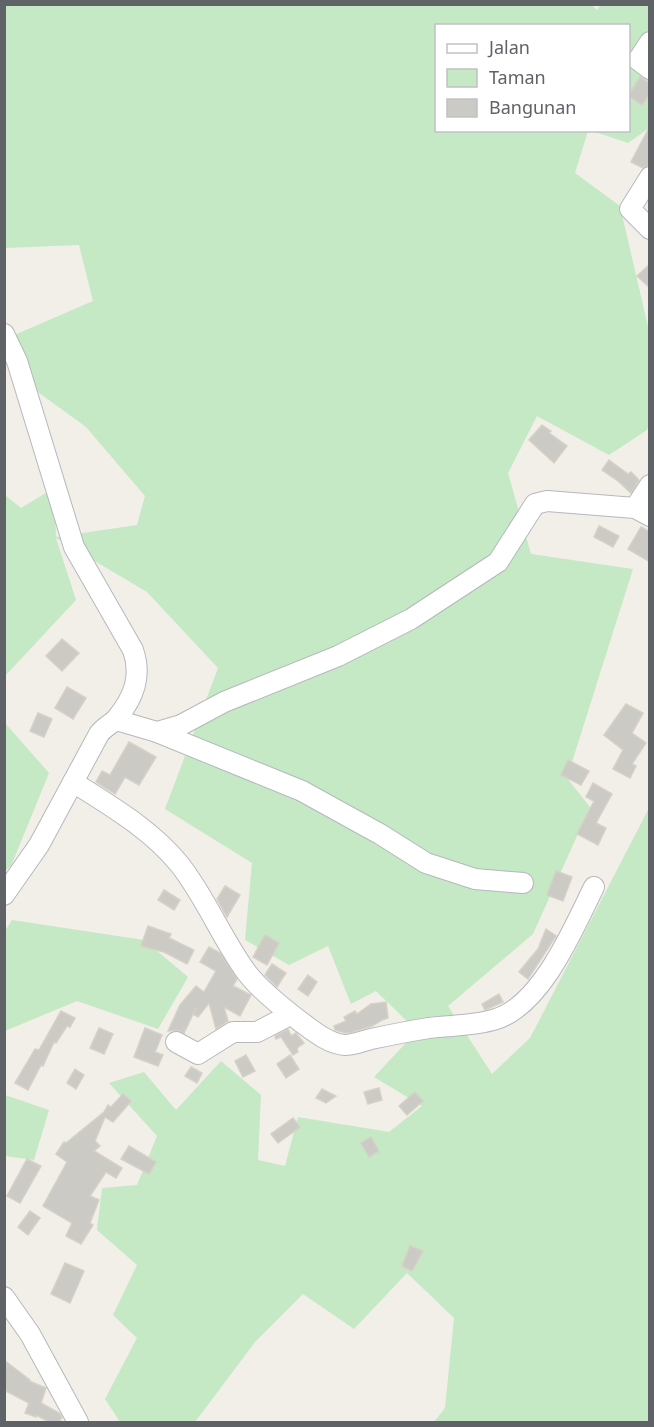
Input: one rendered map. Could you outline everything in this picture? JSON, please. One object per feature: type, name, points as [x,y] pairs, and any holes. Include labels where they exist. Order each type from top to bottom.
[{"type":"street","points":[[650,42],[638,60],[650,69]]},
{"type":"street","points":[[650,177],[630,209],[650,229]]},
{"type":"street","points":[[4,334],[17,361],[74,547],[133,650],[137,662],[138,678],[116,720],[106,725],[99,734],[39,845],[4,895]]},
{"type":"street","points":[[157,732],[181,725],[224,702],[339,656],[411,619],[498,562],[535,504],[547,501],[642,512],[650,485]]},
{"type":"street","points":[[116,720],[157,732],[302,791],[380,834],[426,863],[475,879],[523,883]]},
{"type":"street","points":[[73,782],[116,809],[158,841],[181,866],[248,974],[311,1030],[334,1043],[346,1045],[412,1030],[457,1024],[472,1025],[498,1019],[508,1014],[525,1001],[556,963],[594,887]]},
{"type":"street","points":[[176,1042],[198,1054],[233,1032],[257,1032],[284,1018],[289,1012]]},
{"type":"street","points":[[4,1297],[30,1334],[78,1422]]},
{"type":"green space","points":[[591,4],[597,10],[600,5],[649,5],[649,128],[628,143],[595,132],[630,132],[630,24],[435,24],[435,132],[588,132],[575,173],[620,206],[649,331],[650,419],[647,430],[609,455],[537,416],[508,473],[531,554],[633,569],[567,778],[590,807],[533,934],[448,1006],[492,1074],[530,1038],[649,808],[649,1422],[434,1422],[445,1408],[454,1318],[407,1273],[354,1329],[303,1294],[255,1342],[195,1422],[120,1422],[105,1399],[137,1338],[113,1315],[137,1265],[97,1230],[102,1188],[137,1185],[157,1136],[109,1083],[144,1072],[176,1110],[221,1061],[261,1095],[258,1160],[285,1166],[298,1117],[389,1132],[422,1106],[374,1077],[417,1031],[376,991],[351,1004],[328,946],[289,965],[245,940],[252,863],[165,809],[218,668],[147,592],[56,538],[76,600],[5,676],[5,495],[21,508],[54,488],[56,537],[137,525],[145,496],[86,427],[20,379],[5,339],[93,301],[79,245],[5,248],[5,5]]},
{"type":"green space","points":[[5,723],[49,773],[11,866],[5,871]]},
{"type":"green space","points":[[12,920],[144,940],[188,977],[158,1029],[77,1001],[5,1031],[5,931]]},
{"type":"green space","points":[[5,1095],[49,1110],[34,1160],[5,1156]]},
{"type":"building","points":[[640,77],[650,84],[650,94],[642,105],[630,97],[630,93]]},
{"type":"building","points":[[650,126],[650,165],[643,168],[631,162]]},
{"type":"building","points":[[650,264],[650,288],[637,276]]},
{"type":"building","points":[[542,425],[567,446],[554,463],[529,440]]},
{"type":"building","points":[[609,460],[628,474],[631,472],[639,480],[631,493],[602,470]]},
{"type":"building","points":[[599,526],[619,536],[613,547],[594,537]]},
{"type":"building","points":[[641,527],[650,532],[650,562],[628,549]]},
{"type":"building","points":[[62,639],[79,653],[62,671],[46,656]]},
{"type":"building","points":[[67,687],[86,698],[73,719],[55,708]]},
{"type":"building","points":[[626,704],[643,713],[632,733],[646,743],[632,764],[636,766],[630,778],[613,769],[623,750],[604,735]]},
{"type":"building","points":[[38,713],[52,719],[44,737],[30,731]]},
{"type":"building","points":[[129,742],[156,757],[139,785],[125,777],[115,794],[96,782],[102,771],[110,775]]},
{"type":"building","points":[[568,760],[589,771],[581,785],[561,775]]},
{"type":"building","points":[[593,783],[612,794],[596,823],[606,828],[598,845],[577,834],[594,801],[586,797]]},
{"type":"building","points":[[556,871],[572,877],[563,901],[547,895]]},
{"type":"building","points":[[225,886],[240,895],[227,917],[217,899]]},
{"type":"building","points":[[164,890],[180,900],[174,910],[158,900]]},
{"type":"building","points":[[148,926],[171,934],[169,938],[194,950],[187,964],[164,952],[141,946]]},
{"type":"building","points":[[546,929],[556,936],[528,979],[519,972],[538,949]]},
{"type":"building","points":[[265,935],[279,943],[267,965],[253,957]]},
{"type":"building","points":[[209,947],[220,953],[237,979],[233,986],[251,995],[240,1016],[224,1007],[228,1021],[216,1029],[209,1003],[198,1017],[193,1014],[184,1033],[176,1030],[168,1031],[180,1005],[196,986],[204,992],[216,971],[200,962]]},
{"type":"building","points":[[272,964],[286,973],[277,987],[265,975]]},
{"type":"building","points":[[308,975],[317,982],[308,996],[298,989]]},
{"type":"building","points":[[499,994],[503,1002],[485,1010],[482,1004]]},
{"type":"building","points":[[386,1002],[388,1018],[352,1032],[335,1030],[334,1026],[346,1021],[344,1017],[355,1011],[357,1014],[371,1004]]},
{"type":"building","points":[[61,1011],[75,1018],[56,1043],[54,1042],[28,1090],[15,1083],[35,1049],[39,1050]]},
{"type":"building","points":[[99,1028],[113,1034],[104,1054],[90,1048]]},
{"type":"building","points":[[145,1028],[162,1035],[155,1052],[163,1055],[158,1066],[134,1057]]},
{"type":"building","points":[[288,1029],[291,1036],[296,1033],[304,1043],[293,1055],[281,1037],[276,1039],[275,1036]]},
{"type":"building","points":[[246,1055],[255,1071],[243,1077],[235,1061]]},
{"type":"building","points":[[290,1055],[299,1069],[286,1078],[277,1064]]},
{"type":"building","points":[[191,1067],[202,1073],[197,1083],[185,1076]]},
{"type":"building","points":[[75,1069],[84,1075],[76,1089],[67,1083]]},
{"type":"building","points":[[379,1088],[382,1100],[368,1104],[364,1092]]},
{"type":"building","points":[[322,1089],[336,1096],[326,1103],[316,1098]]},
{"type":"building","points":[[415,1092],[423,1101],[407,1115],[399,1106]]},
{"type":"building","points":[[123,1094],[131,1101],[113,1122],[105,1117],[95,1141],[100,1146],[94,1151],[122,1168],[116,1178],[106,1172],[90,1196],[99,1200],[90,1223],[93,1225],[81,1244],[66,1236],[72,1223],[43,1206],[67,1162],[56,1154],[64,1142],[66,1143],[104,1112],[108,1105],[111,1107]]},
{"type":"building","points":[[293,1118],[300,1127],[278,1143],[271,1134]]},
{"type":"building","points":[[371,1137],[379,1151],[369,1157],[361,1143]]},
{"type":"building","points":[[129,1146],[156,1162],[149,1174],[121,1159]]},
{"type":"building","points":[[27,1159],[41,1166],[20,1203],[7,1196]]},
{"type":"building","points":[[30,1211],[40,1218],[28,1235],[18,1227]]},
{"type":"building","points":[[410,1246],[423,1251],[412,1271],[402,1266]]},
{"type":"building","points":[[65,1263],[84,1271],[70,1303],[51,1294]]},
{"type":"building","points":[[4,1360],[29,1381],[46,1388],[41,1403],[59,1413],[62,1417],[59,1422],[49,1422],[36,1415],[36,1417],[25,1413],[29,1403],[4,1390]]}]
